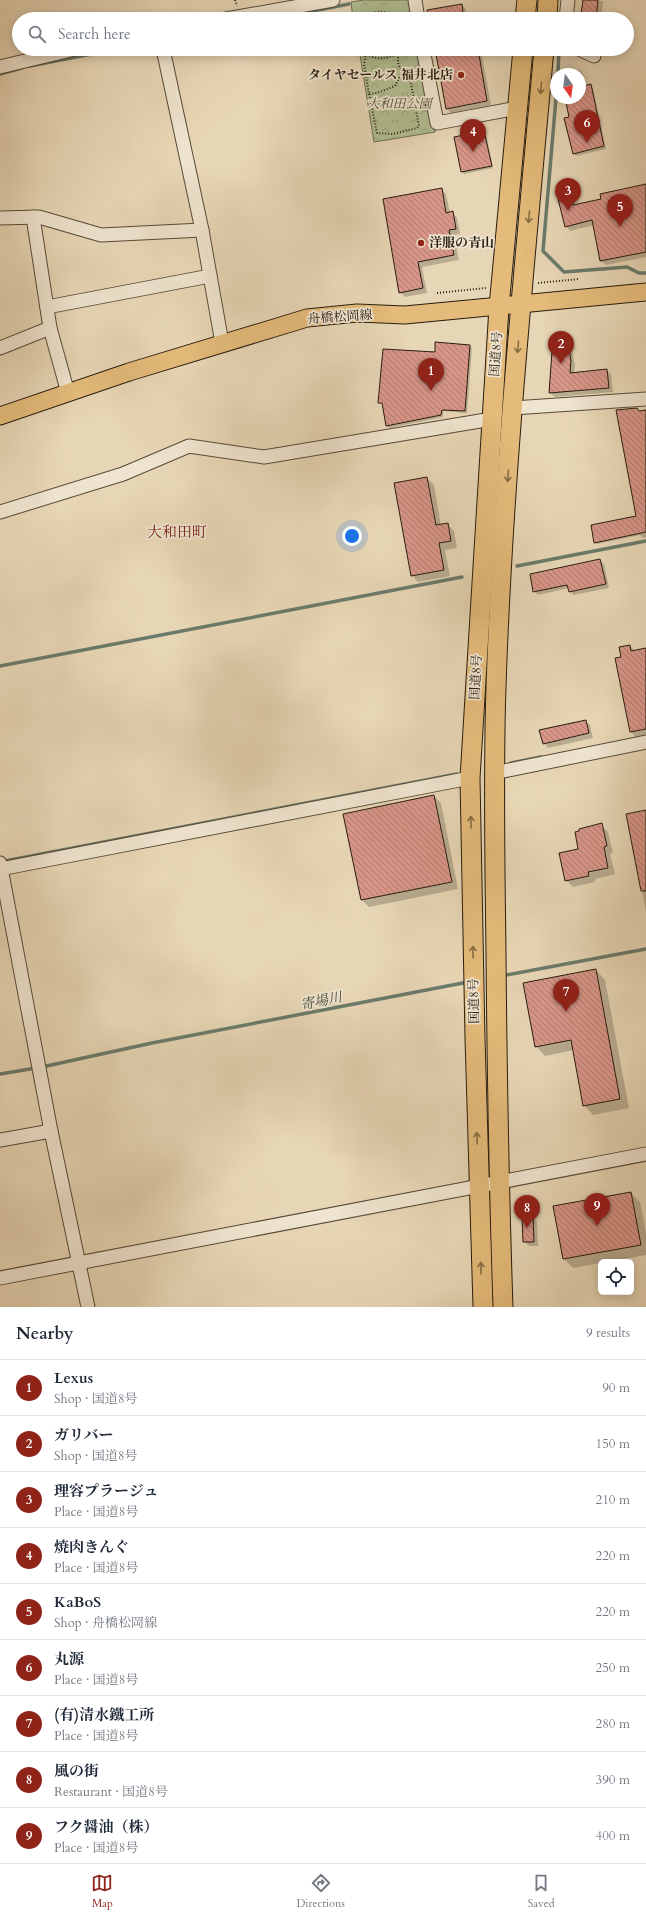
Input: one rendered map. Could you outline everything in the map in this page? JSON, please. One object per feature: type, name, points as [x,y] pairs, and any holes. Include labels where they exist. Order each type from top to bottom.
[{"type":"highway","points":[[526,12],[527,0]]},
{"type":"highway","points":[[547,12],[548,0]]},
{"type":"highway","name":"国道8号","points":[[483,1307],[470,778],[498,307],[522,56]]},
{"type":"highway","name":"国道8号","points":[[503,1307],[498,1183],[494,772],[501,571],[513,408],[543,56]]},
{"type":"main road","name":"舟橋松岡線","points":[[0,416],[68,393],[307,318],[357,313],[405,315],[646,292]]},
{"type":"street","points":[[265,12],[333,0]]},
{"type":"street","points":[[415,0],[417,12]]},
{"type":"street","points":[[567,12],[568,0]]},
{"type":"street","points":[[0,66],[44,56]]},
{"type":"street","points":[[165,56],[202,230],[222,344]]},
{"type":"street","points":[[424,56],[437,124],[517,108]]},
{"type":"street","points":[[33,217],[50,328],[68,393]]},
{"type":"street","points":[[0,218],[39,217],[101,235],[202,230]]},
{"type":"street","points":[[47,307],[210,276]]},
{"type":"street","points":[[0,348],[50,328]]},
{"type":"street","points":[[513,408],[646,399]]},
{"type":"street","points":[[0,512],[123,474],[189,446],[264,457],[492,419]]},
{"type":"street","points":[[494,772],[646,742]]},
{"type":"street","points":[[88,1307],[51,1131],[0,867],[470,778]]},
{"type":"street","points":[[0,1140],[51,1131]]},
{"type":"street","points":[[0,1278],[646,1154]]},
{"type":"path","points":[[375,12],[386,12]]},
{"type":"path","points":[[365,56],[364,64],[377,133],[392,134],[417,128],[419,126],[410,79]]},
{"type":"path","points":[[370,56],[383,59],[392,56]]},
{"type":"path","points":[[397,56],[396,59],[402,72],[410,79],[419,82]]},
{"type":"path","points":[[369,94],[377,93],[395,86],[402,72]]},
{"type":"green space","points":[[364,0],[410,0],[413,12],[352,12],[351,2]]},
{"type":"green space","name":"大和田公園","points":[[360,56],[421,56],[435,132],[374,142]]},
{"type":"building","points":[[583,0],[598,0],[597,12],[581,12]]},
{"type":"building","points":[[462,4],[463,12],[427,12],[427,10]]},
{"type":"building","name":"タイヤセールス 福井北店","points":[[436,56],[479,56],[487,101],[446,109]]},
{"type":"building","points":[[591,84],[604,146],[573,154],[564,118],[569,117],[566,104],[586,104],[586,85]]},
{"type":"building","points":[[484,131],[492,166],[461,172],[454,137]]},
{"type":"building","points":[[646,184],[646,252],[600,261],[592,220],[565,227],[558,199],[571,196],[573,205],[601,199],[600,194]]},
{"type":"building","name":"洋服の青山","points":[[442,188],[446,213],[453,211],[456,229],[449,230],[454,255],[418,262],[423,288],[399,293],[383,199]]},
{"type":"building","points":[[561,335],[568,346],[571,360],[570,373],[607,369],[609,388],[549,393],[553,337]]},
{"type":"building","points":[[435,342],[470,345],[465,411],[442,410],[441,415],[386,426],[382,403],[378,403],[383,349],[435,352]]},
{"type":"building","points":[[637,408],[639,411],[646,410],[646,532],[594,543],[591,525],[636,516],[616,410]]},
{"type":"building","points":[[427,477],[436,525],[448,523],[451,541],[439,543],[444,570],[411,576],[394,483]]},
{"type":"building","points":[[600,559],[606,584],[569,592],[567,585],[533,592],[530,574]]},
{"type":"building","points":[[630,645],[631,651],[646,648],[646,729],[630,732],[615,658],[621,657],[619,647]]},
{"type":"building","points":[[586,720],[589,733],[543,744],[539,730]]},
{"type":"building","points":[[434,795],[452,882],[361,900],[343,814]]},
{"type":"building","points":[[646,810],[646,891],[641,891],[626,814]]},
{"type":"building","points":[[602,823],[607,846],[604,847],[608,868],[588,872],[589,876],[565,881],[559,853],[578,849],[575,832],[579,831],[579,829]]},
{"type":"building","points":[[596,969],[620,1099],[583,1106],[571,1040],[535,1047],[523,983]]},
{"type":"building","points":[[631,1192],[641,1245],[563,1259],[553,1206]]},
{"type":"building","points":[[533,1216],[534,1242],[523,1242],[522,1217]]},
{"type":"waterway","points":[[308,12],[349,4]]},
{"type":"waterway","points":[[30,66],[81,56]]},
{"type":"waterway","points":[[558,68],[559,56]]},
{"type":"waterway","points":[[0,74],[22,68]]},
{"type":"waterway","points":[[555,104],[543,251],[564,272],[627,267],[639,273],[646,273]]},
{"type":"waterway","points":[[517,566],[646,541]]},
{"type":"waterway","points":[[0,666],[462,577]]},
{"type":"waterway","points":[[511,763],[541,757]]},
{"type":"waterway","points":[[5,861],[457,774]]},
{"type":"waterway","name":"寄場川","points":[[501,976],[646,949]]},
{"type":"waterway","name":"寄場川","points":[[42,1067],[152,1043],[468,982]]},
{"type":"waterway","name":"寄場川","points":[[0,1074],[36,1068]]},
{"type":"place","name":"タイヤセールス 福井北店","points":[[461,75]]},
{"type":"place","name":"丸源","points":[[587,143]]},
{"type":"place","name":"焼肉きんぐ","points":[[473,152]]},
{"type":"place","name":"理容プラージュ","points":[[568,211]]},
{"type":"place","name":"KaBoS","points":[[620,227]]},
{"type":"place","name":"洋服の青山","points":[[421,243]]},
{"type":"place","name":"ガリバー","points":[[561,364]]},
{"type":"place","name":"Lexus","points":[[431,391]]},
{"type":"place","name":"(有)清水鐵工所","points":[[566,1012]]},
{"type":"place","name":"フク醤油（株）","points":[[597,1226]]},
{"type":"place","name":"風の街","points":[[527,1228]]},
{"type":"district","name":"大和田町","points":[[177,532]]}]
